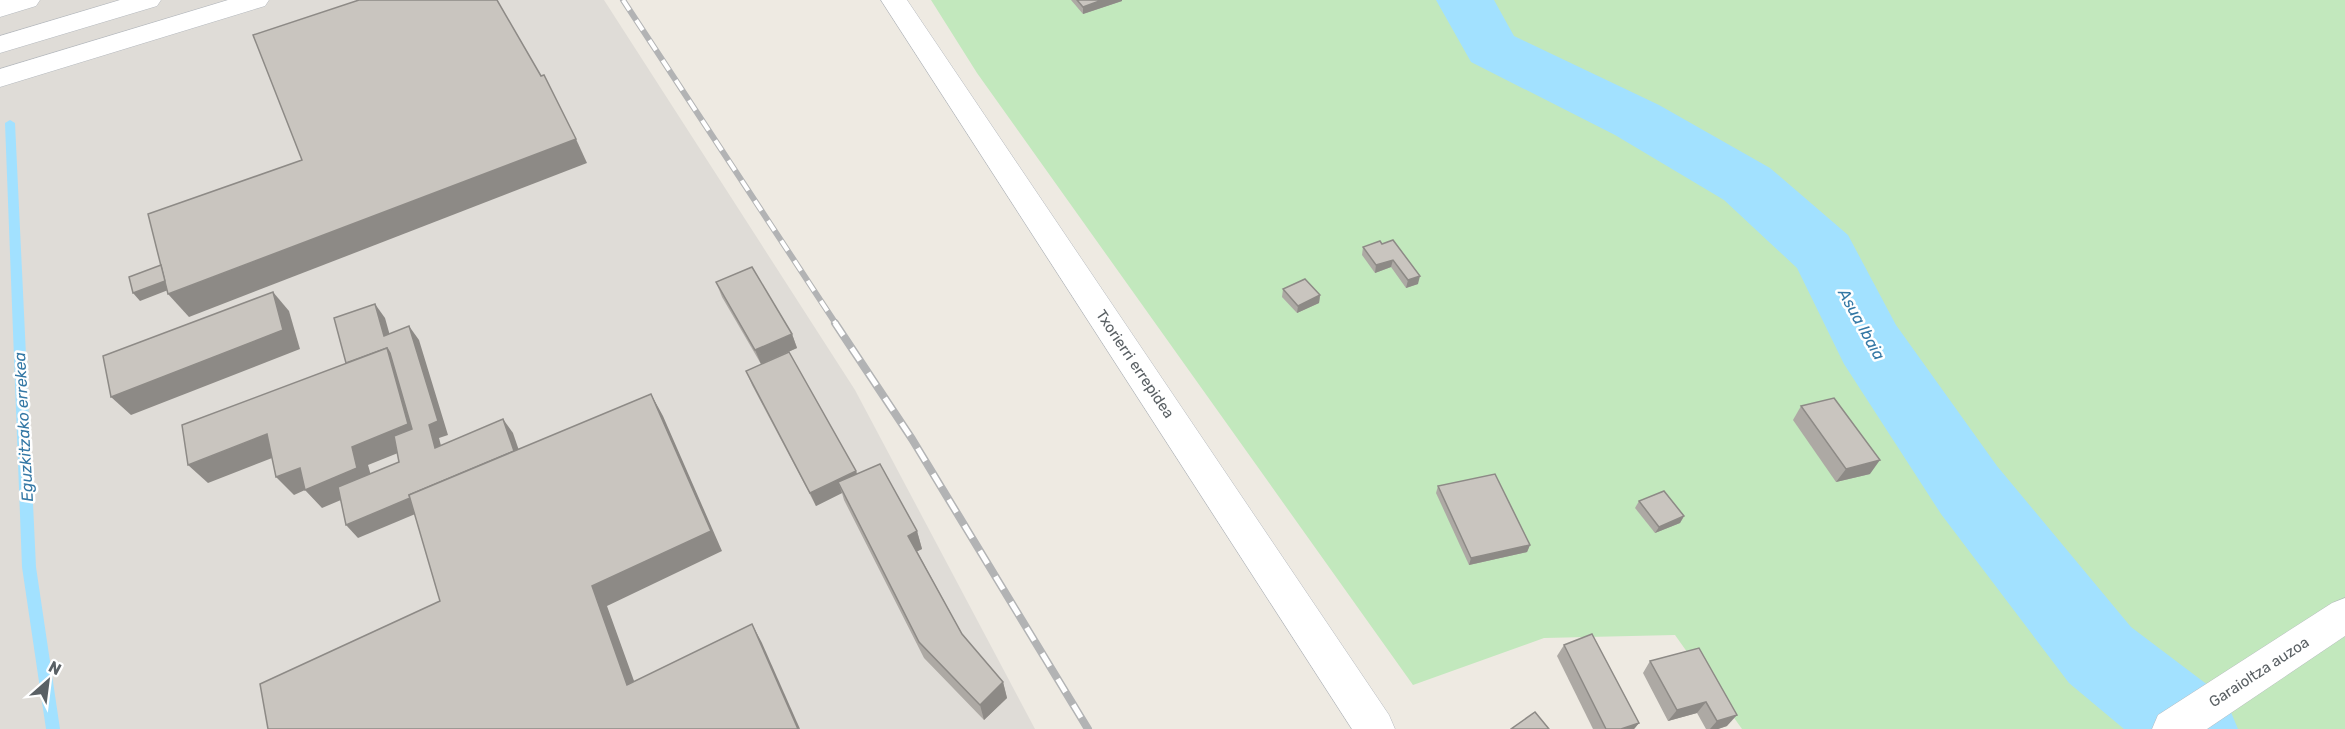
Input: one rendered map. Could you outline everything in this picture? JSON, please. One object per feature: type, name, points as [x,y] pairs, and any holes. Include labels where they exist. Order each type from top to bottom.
[{"type":"street","points":[[0,9],[27,0]]},
{"type":"street","points":[[0,45],[148,0]]},
{"type":"street","points":[[0,78],[256,0]]},
{"type":"street","name":"Txorierri errepidea","points":[[894,0],[1375,729]]},
{"type":"street","name":"Garaioltza auzoa","points":[[2172,729],[2345,615]]},
{"type":"shaded area","points":[[0,0],[604,0],[855,390],[1035,729],[0,729]]},
{"type":"green space","points":[[931,0],[2345,0],[2345,729],[1742,729],[1675,635],[1544,638],[1413,685],[977,73]]},
{"type":"building","points":[[359,0],[497,0],[541,76],[544,75],[576,139],[168,294],[148,214],[302,160],[253,35]]},
{"type":"building","points":[[1077,0],[1102,0],[1083,7]]},
{"type":"building","points":[[1393,240],[1420,276],[1408,280],[1393,260],[1376,265],[1363,247],[1380,241],[1382,244]]},
{"type":"building","points":[[161,265],[165,281],[133,293],[129,277]]},
{"type":"building","points":[[752,267],[792,334],[755,350],[716,282]]},
{"type":"building","points":[[1305,279],[1320,295],[1298,306],[1283,289]]},
{"type":"building","points":[[273,292],[283,330],[111,397],[103,356]]},
{"type":"building","points":[[375,304],[384,336],[409,326],[438,421],[429,425],[435,448],[503,419],[514,451],[409,495],[410,498],[346,525],[338,487],[399,462],[394,436],[412,429],[387,348],[346,363],[334,318]]},
{"type":"building","points":[[387,348],[408,424],[352,447],[357,468],[305,490],[300,468],[276,477],[267,434],[188,465],[182,425]]},
{"type":"building","points":[[789,352],[856,471],[810,493],[746,371]]},
{"type":"building","points":[[651,394],[711,531],[592,586],[627,685],[752,624],[798,729],[268,729],[260,684],[440,601],[409,495]]},
{"type":"building","points":[[1834,398],[1880,460],[1846,469],[1801,406]]},
{"type":"building","points":[[880,464],[917,531],[908,536],[962,634],[1003,682],[980,705],[919,642],[838,482]]},
{"type":"building","points":[[1495,474],[1530,545],[1471,558],[1438,486]]},
{"type":"building","points":[[1664,491],[1684,516],[1659,527],[1639,501]]},
{"type":"building","points":[[1592,634],[1639,723],[1621,729],[1606,729],[1564,645]]},
{"type":"building","points":[[1699,648],[1737,715],[1717,721],[1706,702],[1677,710],[1650,661]]},
{"type":"building","points":[[1535,712],[1549,729],[1511,729]]},
{"type":"waterway","name":"Asua Ibaia","points":[[1465,0],[1492,49],[1637,120],[1747,184],[1824,253],[1870,344],[1969,490],[2100,655],[2193,729]]},
{"type":"waterway","name":"Eguzkitzako errekea","points":[[10,123],[29,567],[53,729]]},
{"type":"railway","points":[[623,0],[836,324]]},
{"type":"railway","points":[[835,323],[912,439],[1088,729]]}]
